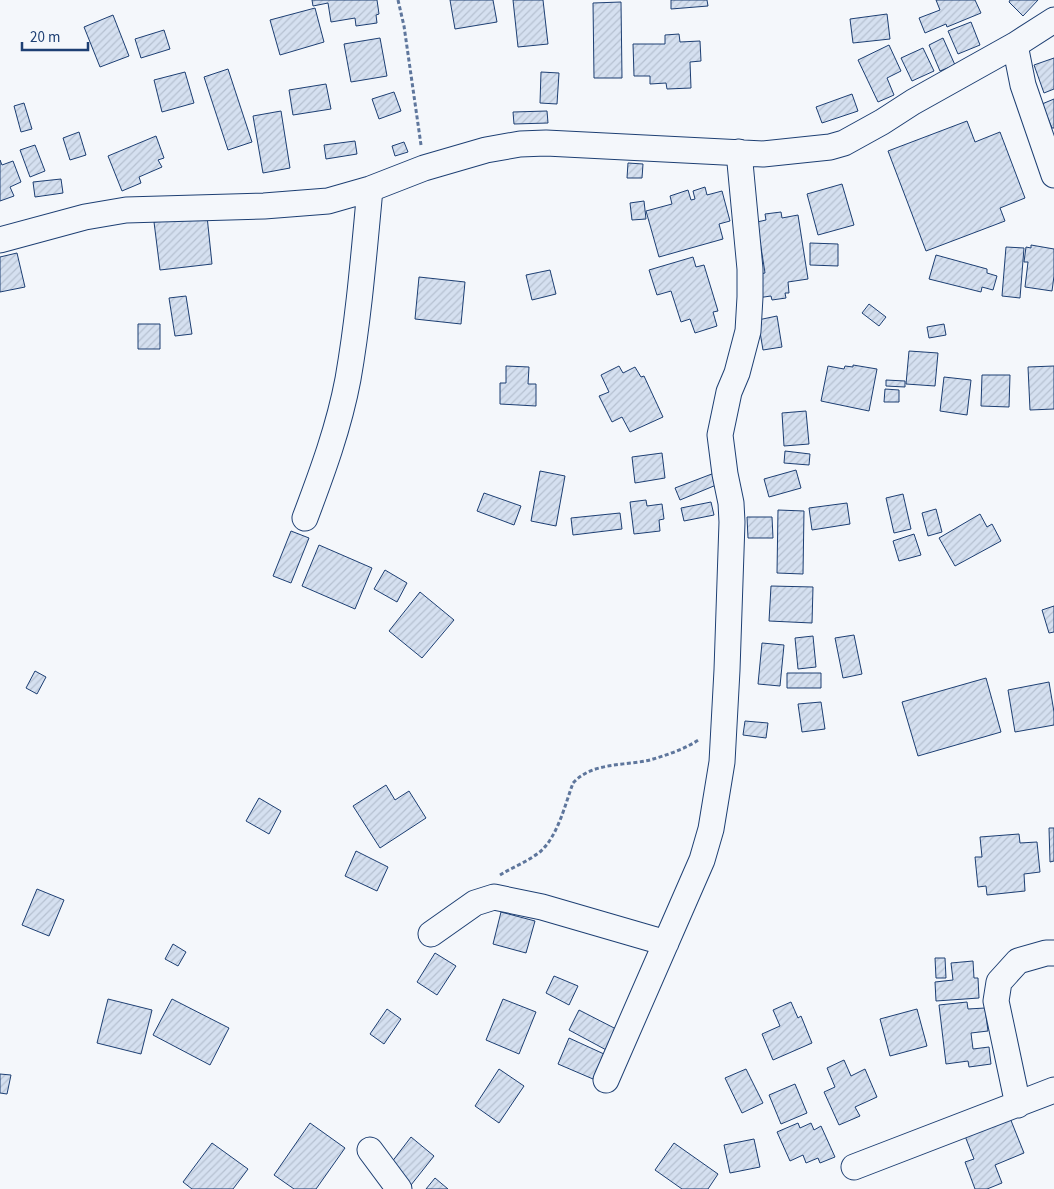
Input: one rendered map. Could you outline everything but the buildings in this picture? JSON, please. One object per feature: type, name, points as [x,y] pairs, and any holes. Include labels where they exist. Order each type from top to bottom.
[{"type":"street","points":[[0,240],[85,217],[126,210],[264,206],[328,201],[370,189],[424,168],[486,150],[520,144],[546,143],[763,154],[830,147],[844,143],[1015,45],[1054,20]]},
{"type":"street","points":[[1015,45],[1023,85],[1054,175]]},
{"type":"street","points":[[606,1080],[702,860],[712,829],[722,762],[732,512],[720,435],[729,392],[737,373],[748,331],[750,297],[750,269],[739,152]]},
{"type":"street","points":[[304,518],[323,470],[348,380],[360,292],[370,189]]},
{"type":"street","points":[[431,934],[474,902],[494,897],[542,907],[666,943]]},
{"type":"street","points":[[1018,1105],[996,1001],[999,982],[1018,961],[1046,953],[1054,953]]},
{"type":"street","points":[[854,1167],[1054,1090]]},
{"type":"street","points":[[370,1150],[399,1189]]},
{"type":"path","points":[[398,0],[404,26],[424,168]]},
{"type":"path","points":[[474,902],[491,880],[524,862],[541,850],[554,832],[573,784],[579,777],[601,768],[650,760],[676,751],[697,741],[723,724]]}]
